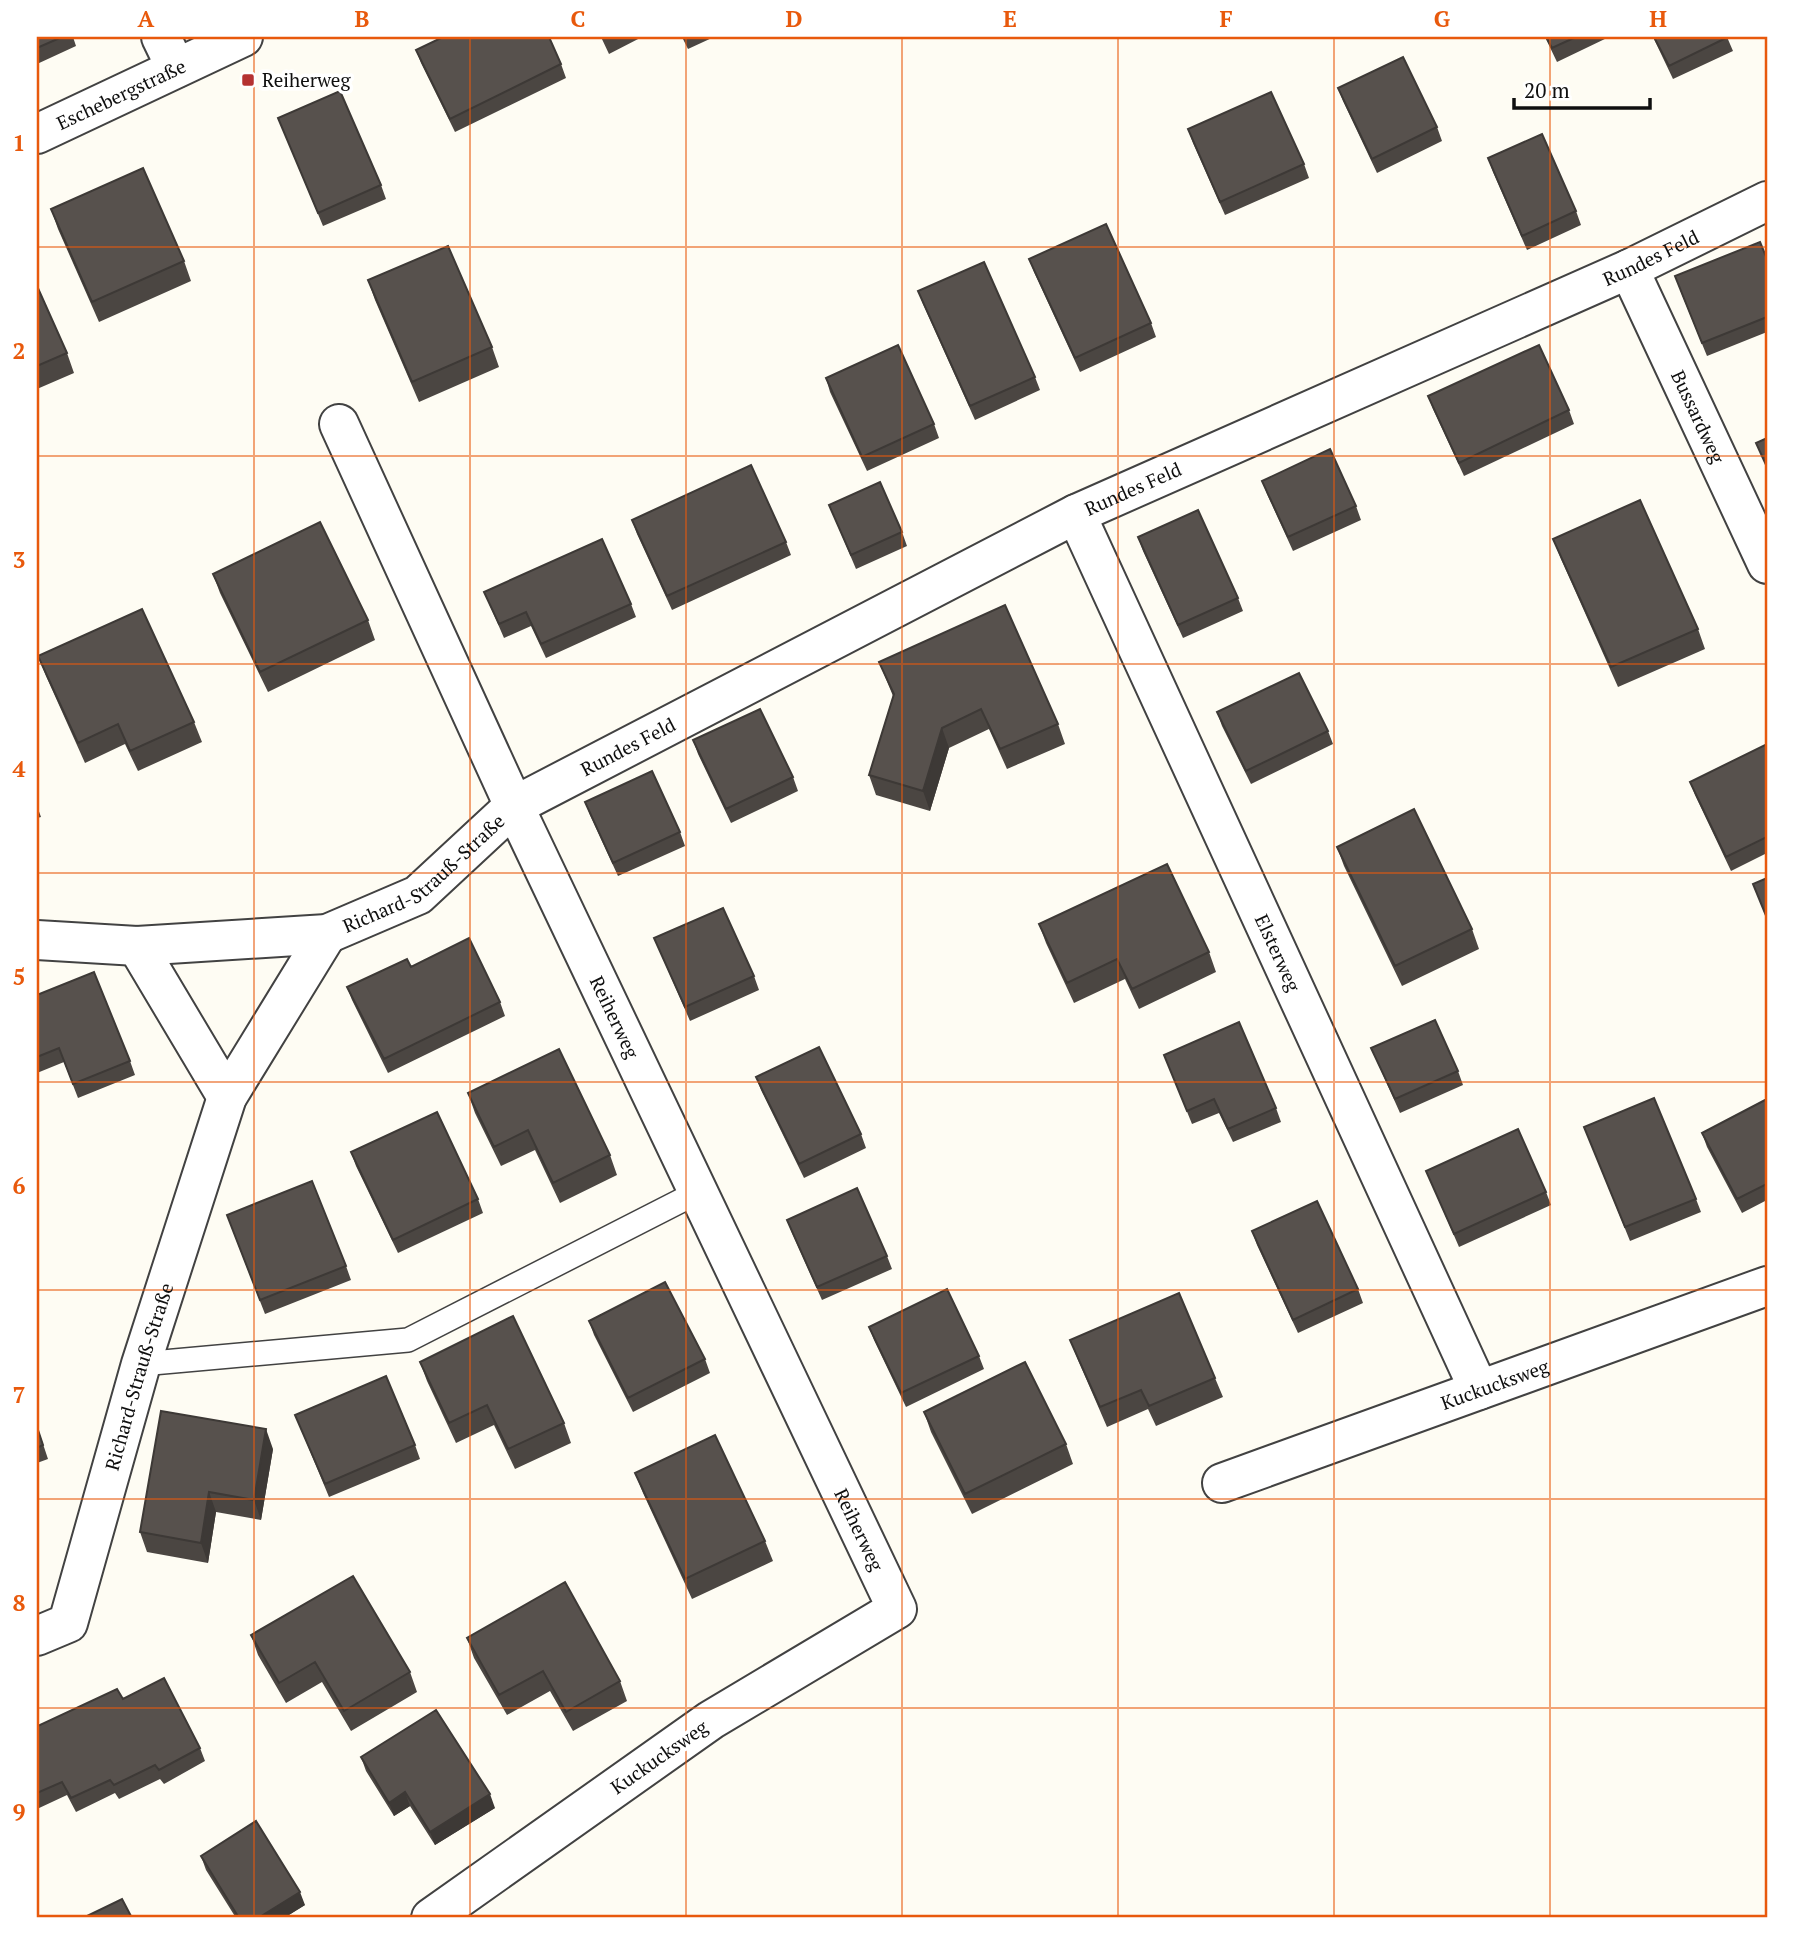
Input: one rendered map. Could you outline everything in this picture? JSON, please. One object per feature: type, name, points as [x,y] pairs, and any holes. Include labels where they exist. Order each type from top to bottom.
[{"type":"street","name":"Eschebergstraße","points":[[37,134],[169,53],[243,37]]},
{"type":"street","name":"Rundes Feld","points":[[514,806],[1076,514],[1629,269],[1767,201]]},
{"type":"street","name":"Bussardweg","points":[[1629,269],[1767,564]]},
{"type":"street","name":"Reiherweg","points":[[339,424],[514,806],[897,1609]]},
{"type":"street","name":"Elsterweg","points":[[1076,514],[1479,1390]]},
{"type":"street","name":"Richard-Strauß-Straße","points":[[37,940],[137,946],[327,934],[418,895],[514,806]]},
{"type":"street","name":"Richard-Strauß-Straße","points":[[37,1636],[68,1623],[141,1364],[227,1097],[327,934]]},
{"type":"street","points":[[137,946],[227,1097]]},
{"type":"street","name":"Kuckucksweg","points":[[1222,1483],[1767,1286]]},
{"type":"street","name":"Kuckucksweg","points":[[431,1918],[710,1720],[897,1609]]},
{"type":"lane","points":[[141,1364],[408,1340],[698,1192]]},
{"type":"building","points":[[37,37],[62,37],[37,48]]},
{"type":"building","points":[[443,37],[549,37],[561,64],[450,119],[416,50]]},
{"type":"building","points":[[1546,37],[1576,37],[1552,48]]},
{"type":"building","points":[[1654,37],[1728,37],[1669,66]]},
{"type":"building","points":[[1403,57],[1437,127],[1372,159],[1338,88]]},
{"type":"building","points":[[340,91],[381,185],[318,213],[278,118]]},
{"type":"building","points":[[1271,92],[1304,164],[1220,202],[1188,129]]},
{"type":"building","points":[[1542,134],[1576,211],[1522,236],[1488,158]]},
{"type":"building","points":[[143,168],[184,261],[92,302],[51,209]]},
{"type":"building","points":[[1106,224],[1151,323],[1075,358],[1029,259]]},
{"type":"building","points":[[1760,242],[1767,259],[1767,317],[1702,343],[1675,276]]},
{"type":"building","points":[[448,246],[492,347],[412,382],[368,280]]},
{"type":"building","points":[[984,262],[1035,377],[970,406],[918,291]]},
{"type":"building","points":[[37,286],[67,353],[37,366]]},
{"type":"building","points":[[898,345],[934,424],[862,457],[826,378]]},
{"type":"building","points":[[1539,345],[1569,410],[1459,463],[1428,396]]},
{"type":"building","points":[[1767,438],[1767,467],[1756,443]]},
{"type":"building","points":[[1330,449],[1356,506],[1288,537],[1262,481]]},
{"type":"building","points":[[751,465],[786,542],[667,596],[632,520]]},
{"type":"building","points":[[880,482],[902,532],[851,555],[829,505]]},
{"type":"building","points":[[1640,500],[1698,629],[1611,667],[1553,539]]},
{"type":"building","points":[[1198,510],[1238,598],[1178,625],[1138,537]]},
{"type":"building","points":[[320,522],[368,620],[260,672],[213,574]]},
{"type":"building","points":[[602,539],[631,604],[541,644],[526,612],[499,624],[484,592]]},
{"type":"building","points":[[1005,605],[1058,724],[1000,749],[981,709],[942,728],[923,791],[869,775],[894,694],[879,662]]},
{"type":"building","points":[[142,609],[194,722],[130,751],[118,724],[78,743],[38,656]]},
{"type":"building","points":[[1299,673],[1328,731],[1246,771],[1217,712]]},
{"type":"building","points":[[760,709],[793,777],[726,809],[693,740]]},
{"type":"building","points":[[1767,744],[1767,837],[1726,857],[1690,782]]},
{"type":"building","points":[[652,771],[680,832],[613,863],[585,802]]},
{"type":"building","points":[[1414,809],[1472,929],[1395,966],[1337,847]]},
{"type":"building","points":[[1167,864],[1209,952],[1132,989],[1117,959],[1067,983],[1039,924]]},
{"type":"building","points":[[1767,878],[1767,918],[1753,884]]},
{"type":"building","points":[[723,908],[754,976],[685,1007],[654,938]]},
{"type":"building","points":[[469,938],[500,1002],[384,1059],[347,987],[407,959],[411,967]]},
{"type":"building","points":[[94,972],[130,1061],[73,1084],[59,1048],[37,1057],[37,995]]},
{"type":"building","points":[[1435,1020],[1458,1071],[1395,1099],[1371,1048]]},
{"type":"building","points":[[1239,1022],[1276,1108],[1228,1129],[1214,1099],[1187,1111],[1164,1055]]},
{"type":"building","points":[[819,1047],[861,1134],[799,1164],[756,1077]]},
{"type":"building","points":[[559,1049],[610,1155],[553,1183],[528,1130],[494,1147],[468,1093]]},
{"type":"building","points":[[1654,1098],[1696,1199],[1625,1227],[1584,1127]]},
{"type":"building","points":[[1767,1099],[1767,1184],[1737,1199],[1702,1133]]},
{"type":"building","points":[[437,1112],[478,1199],[393,1240],[351,1152]]},
{"type":"building","points":[[1518,1129],[1546,1192],[1454,1234],[1426,1171]]},
{"type":"building","points":[[312,1181],[346,1266],[260,1300],[227,1215]]},
{"type":"building","points":[[857,1188],[887,1256],[817,1287],[787,1220]]},
{"type":"building","points":[[1317,1201],[1358,1289],[1293,1320],[1252,1231]]},
{"type":"building","points":[[665,1282],[705,1359],[628,1398],[589,1321]]},
{"type":"building","points":[[947,1289],[979,1356],[901,1393],[869,1327]]},
{"type":"building","points":[[1179,1293],[1215,1378],[1149,1406],[1141,1390],[1100,1407],[1070,1340]]},
{"type":"building","points":[[513,1316],[564,1423],[508,1449],[487,1405],[449,1423],[420,1362]]},
{"type":"building","points":[[1025,1362],[1066,1444],[965,1494],[924,1412]]},
{"type":"building","points":[[386,1376],[415,1445],[325,1484],[295,1415]]},
{"type":"building","points":[[161,1411],[266,1429],[254,1500],[209,1492],[201,1543],[140,1532]]},
{"type":"building","points":[[37,1427],[43,1445],[37,1448]]},
{"type":"building","points":[[715,1435],[765,1541],[685,1579],[635,1473]]},
{"type":"building","points":[[353,1576],[410,1672],[344,1711],[315,1662],[279,1683],[251,1635]]},
{"type":"building","points":[[565,1582],[620,1681],[566,1712],[543,1671],[499,1695],[467,1638]]},
{"type":"building","points":[[164,1678],[200,1748],[159,1770],[155,1765],[114,1785],[110,1780],[71,1798],[62,1782],[37,1793],[37,1724],[38,1726],[117,1689],[123,1699]]},
{"type":"building","points":[[436,1710],[490,1794],[430,1832],[405,1792],[389,1803],[361,1757]]},
{"type":"building","points":[[256,1821],[300,1892],[258,1918],[239,1918],[201,1856]]},
{"type":"building","points":[[122,1899],[132,1918],[83,1918]]},
{"type":"place","name":"Reiherweg","points":[[248,80]]}]
